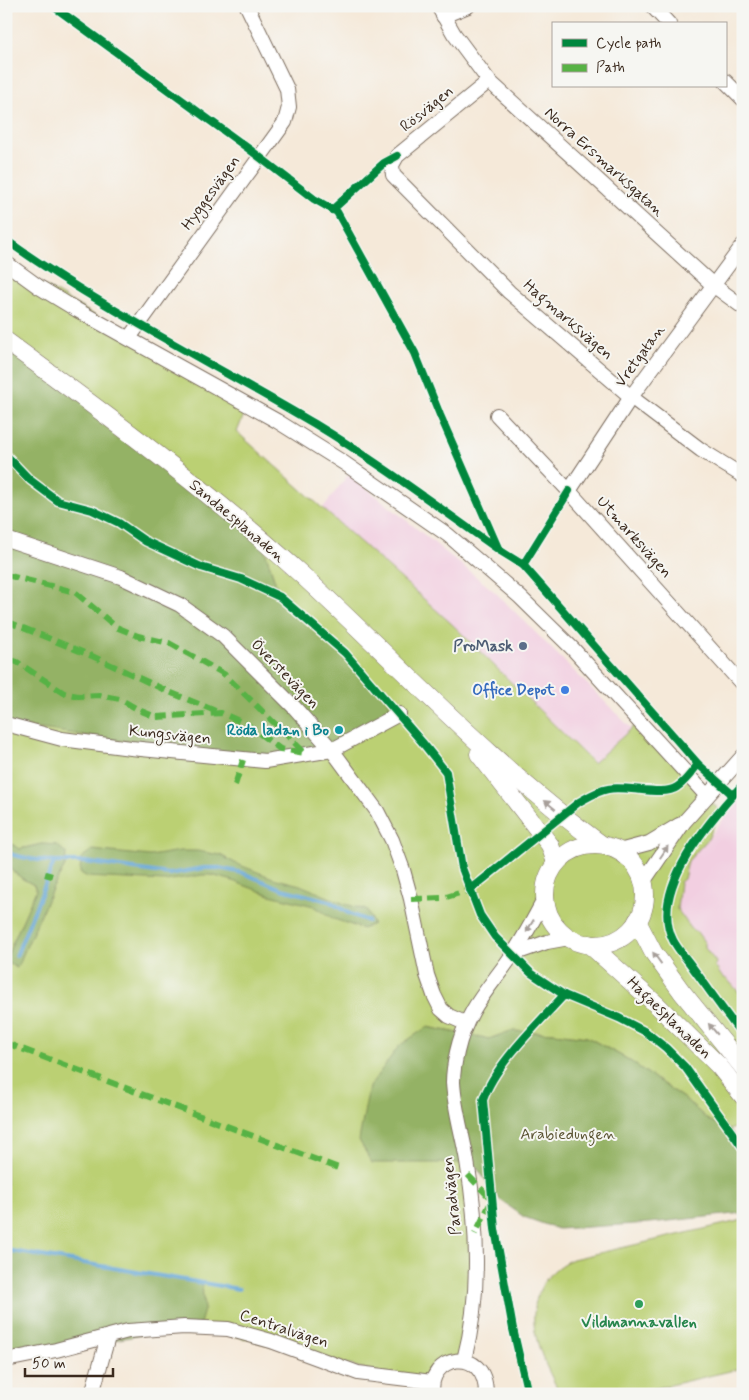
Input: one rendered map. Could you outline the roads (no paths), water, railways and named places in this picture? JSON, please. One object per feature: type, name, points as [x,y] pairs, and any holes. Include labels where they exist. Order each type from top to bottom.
[{"type":"main road","name":"Sandaesplanaden","points":[[6,341],[196,486],[248,529],[301,575],[452,719],[541,798],[610,848]]},
{"type":"main road","name":"Sandaesplanaden","points":[[452,719],[550,845],[556,863]]},
{"type":"main road","points":[[587,846],[610,848],[634,863],[643,882],[644,906],[637,921],[629,931],[617,939],[607,943],[588,944],[569,938],[554,922],[547,907],[545,898],[547,880],[556,863],[570,852],[587,846]]},
{"type":"main road","name":"Hagaesplanaden","points":[[637,921],[657,958],[743,1067]]},
{"type":"main road","name":"Hagaesplanaden","points":[[588,944],[657,1006],[719,1066],[743,1096]]},
{"type":"street","name":"Hyggesvägen","points":[[128,338],[284,122],[289,107],[287,90],[247,6]]},
{"type":"street","points":[[441,11],[468,6]]},
{"type":"street","points":[[652,6],[667,22]]},
{"type":"street","name":"Norra Ersmarksgatan","points":[[441,11],[454,34],[489,81],[713,285],[743,307]]},
{"type":"street","name":"Rösvägen","points":[[393,168],[397,156],[489,81]]},
{"type":"street","points":[[726,82],[743,98]]},
{"type":"street","name":"Hagmarksvägen","points":[[393,168],[393,175],[509,292],[631,397],[701,450],[743,476]]},
{"type":"street","name":"Vretgatan","points":[[569,491],[631,397],[743,245]]},
{"type":"street","points":[[6,263],[39,287],[277,421],[344,463],[448,535],[520,597],[573,649],[707,796]]},
{"type":"street","name":"Utmarksvägen","points":[[497,415],[569,491],[743,685]]},
{"type":"street","name":"Överstevägen","points":[[6,539],[121,577],[180,605],[223,636],[294,708],[332,750],[377,810],[392,840],[410,899],[427,975],[434,995],[441,1008],[450,1016],[465,1023]]},
{"type":"street","name":"Kungsvägen","points":[[6,724],[62,739],[265,761],[332,750],[398,714]]},
{"type":"street","points":[[643,882],[684,822],[743,756]]},
{"type":"street","points":[[610,848],[649,843],[684,822]]},
{"type":"street","name":"Paradvägen","points":[[464,1360],[475,1305],[475,1245],[472,1192],[453,1081],[457,1053],[465,1023],[483,993],[513,954],[545,898]]},
{"type":"street","points":[[513,954],[547,942],[569,938]]},
{"type":"street","name":"Centralvägen","points":[[6,1360],[56,1350],[128,1331],[184,1326],[228,1329],[271,1340],[358,1373],[433,1388],[436,1374],[442,1366],[453,1361],[464,1360]]},
{"type":"street","points":[[92,1394],[108,1337]]},
{"type":"street","points":[[464,1360],[482,1371],[486,1381],[486,1394]]},
{"type":"waterway","points":[[6,851],[13,855],[31,859],[54,862],[85,862],[169,874],[204,868],[219,868],[243,873],[282,889],[329,901],[350,914],[368,921]]},
{"type":"waterway","points":[[16,956],[54,862]]},
{"type":"waterway","points":[[6,1250],[239,1289]]},
{"type":"place","name":"ProMask","points":[[523,646]]},
{"type":"place","name":"Office Depot","points":[[565,690]]},
{"type":"place","name":"Röda ladan i Bo","points":[[339,730]]},
{"type":"place","name":"Vildmannavallen","points":[[639,1304]]},
{"type":"park label","name":"Arabiedungen","points":[[568,1134]]}]
